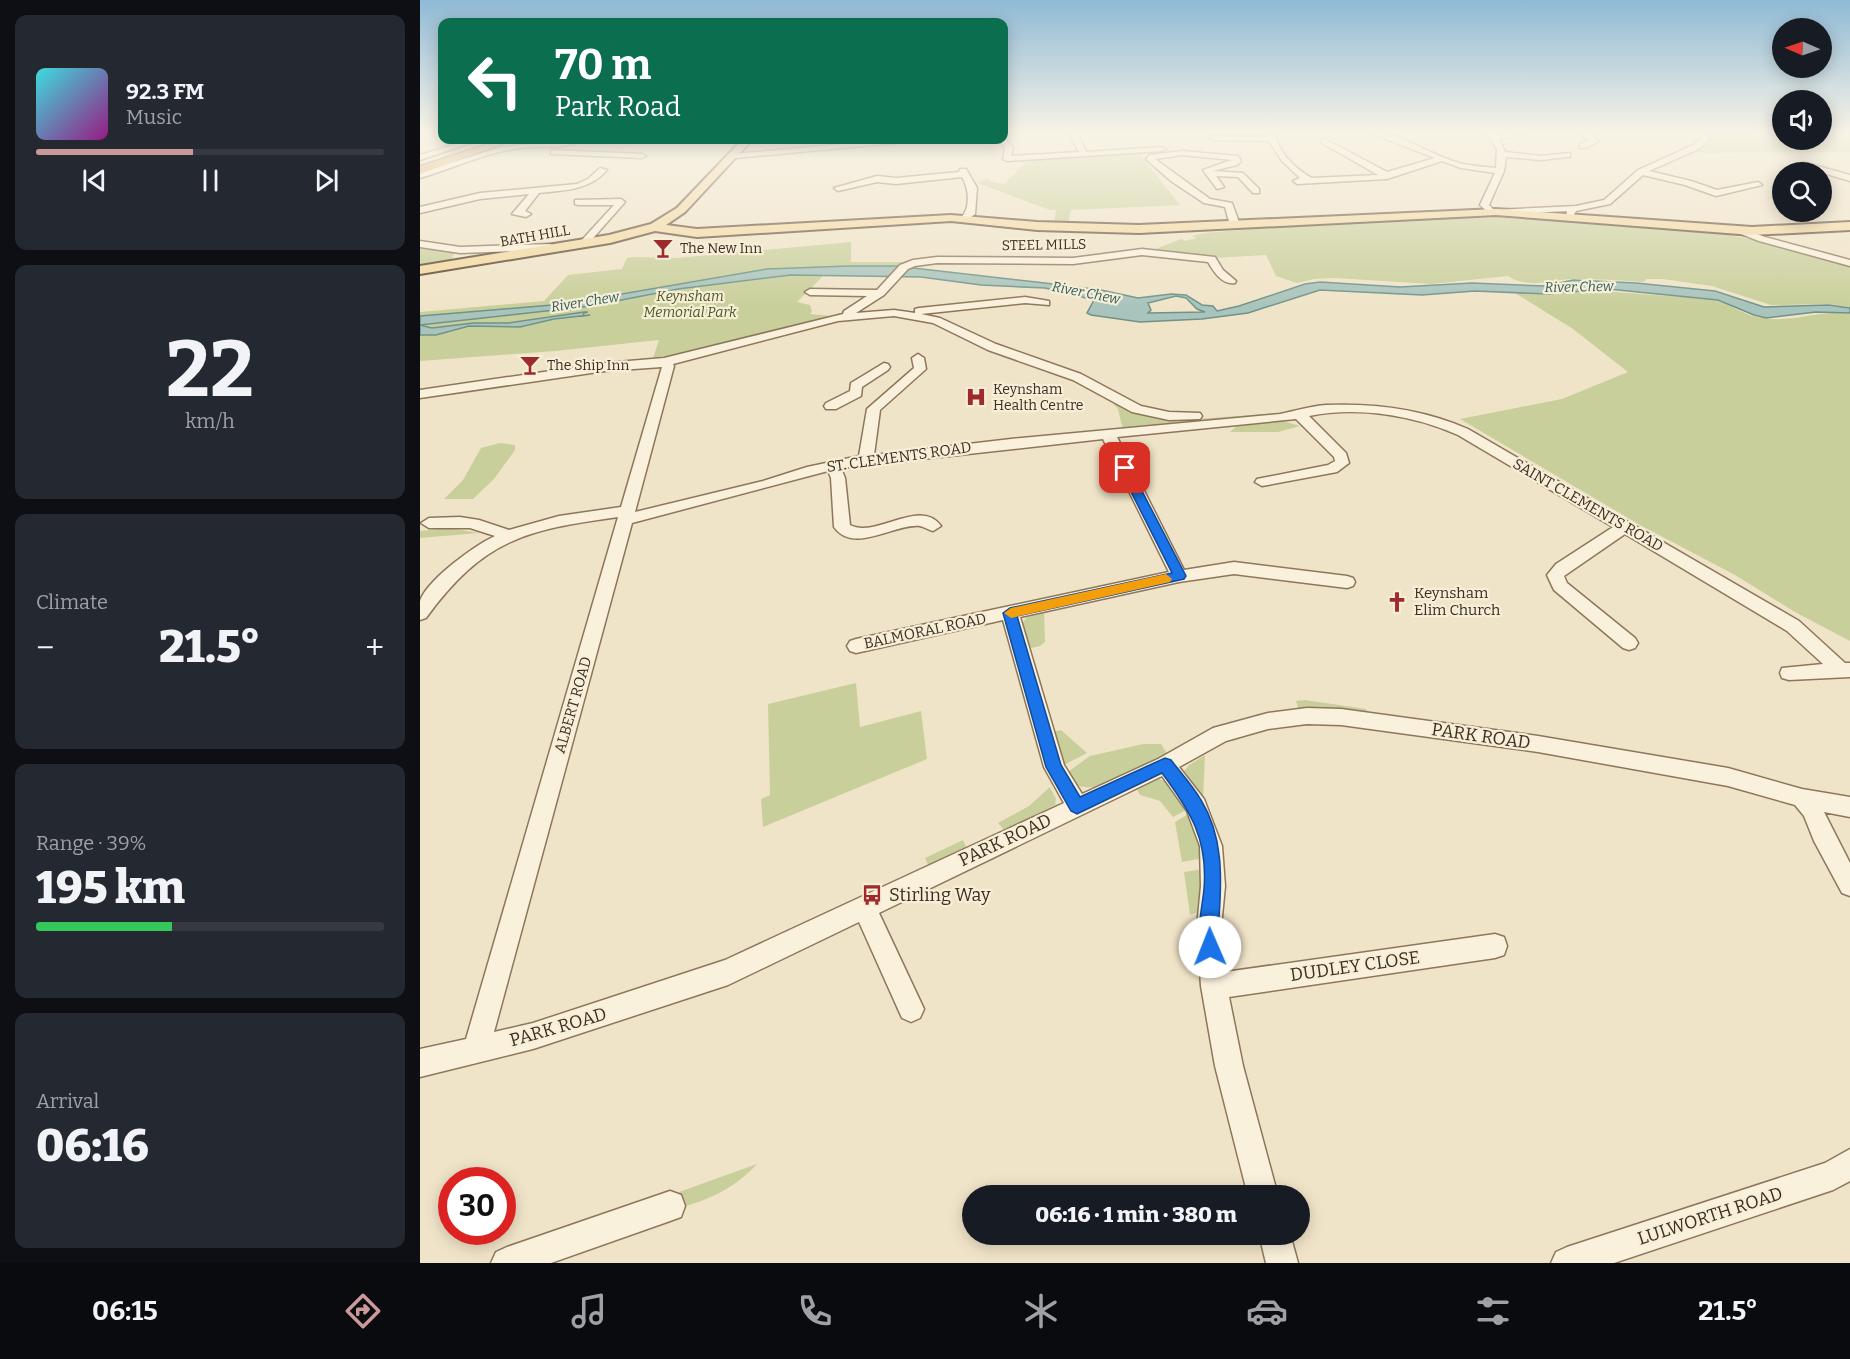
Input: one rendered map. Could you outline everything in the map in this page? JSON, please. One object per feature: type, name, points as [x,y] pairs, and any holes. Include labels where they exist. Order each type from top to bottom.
[{"type":"main road","points":[[655,227],[681,210],[701,190]]},
{"type":"main road","points":[[655,227],[698,232],[966,218],[1016,224],[1139,229],[1493,212],[1572,212],[1738,230],[1770,231],[1850,226]]},
{"type":"main road","name":"BATH HILL","points":[[420,270],[584,243],[655,227]]},
{"type":"street","points":[[420,208],[461,199],[529,190]]},
{"type":"street","points":[[526,214],[517,214],[531,201],[536,190]]},
{"type":"street","points":[[966,218],[970,214],[972,204],[969,190]]},
{"type":"street","points":[[1190,190],[1208,201],[1229,205],[1235,225]]},
{"type":"street","points":[[1491,190],[1484,203],[1493,212]]},
{"type":"street","points":[[1572,212],[1607,202],[1621,190]]},
{"type":"street","points":[[1707,190],[1716,193],[1732,190]]},
{"type":"street","points":[[420,208],[430,197]]},
{"type":"street","points":[[578,202],[601,198],[621,202],[584,243]]},
{"type":"street","points":[[1738,230],[1753,237],[1850,263]]},
{"type":"street","points":[[420,244],[460,250],[565,246]]},
{"type":"street","name":"STEEL MILLS","points":[[838,318],[864,305],[880,293],[904,267],[913,263],[937,260],[1072,261],[1149,252],[1211,259],[1219,272],[1231,281]]},
{"type":"street","points":[[810,292],[880,293]]},
{"type":"street","points":[[894,313],[1025,300],[1046,303]]},
{"type":"street","points":[[864,305],[863,309],[866,312],[874,314]]},
{"type":"street","name":"SAINT CLEMENTS ROAD","points":[[838,318],[894,313],[936,320],[992,346],[1077,376],[1122,403],[1152,414],[1196,416],[1281,411],[1303,413]]},
{"type":"street","points":[[420,394],[605,367],[664,362],[838,318]]},
{"type":"street","points":[[904,357],[918,358],[933,353]]},
{"type":"street","points":[[866,460],[874,409],[920,369],[918,358]]},
{"type":"street","name":"ALBERT ROAD","points":[[477,1050],[668,366],[664,362]]},
{"type":"street","points":[[856,393],[856,386],[884,367]]},
{"type":"street","points":[[856,393],[880,403]]},
{"type":"street","points":[[831,406],[856,393]]},
{"type":"street","name":"SAINT CLEMENTS ROAD","points":[[1108,434],[1324,409],[1371,408],[1399,411],[1443,423],[1626,527],[1793,626],[1846,670]]},
{"type":"street","points":[[1262,482],[1332,469],[1342,463],[1341,456],[1303,413]]},
{"type":"street","points":[[1108,434],[1179,576]]},
{"type":"street","name":"ST. CLEMENTS ROAD","points":[[420,614],[458,567],[508,536],[544,523],[625,515],[768,484],[833,465],[1108,434]]},
{"type":"street","points":[[833,465],[838,478],[842,527],[845,531],[857,533],[922,520],[933,526]]},
{"type":"street","points":[[429,524],[451,521],[482,524],[508,536]]},
{"type":"street","points":[[1626,527],[1562,568],[1555,575],[1560,586],[1629,643]]},
{"type":"street","name":"BALMORAL ROAD","points":[[856,646],[1179,576],[1234,568],[1348,581]]},
{"type":"street","points":[[1010,613],[1054,767],[1077,806]]},
{"type":"street","points":[[1789,673],[1846,670]]},
{"type":"street","name":"PARK ROAD","points":[[420,1063],[533,1036],[728,972],[1165,765],[1221,734],[1268,721],[1307,716],[1341,717],[1538,744],[1728,777],[1802,798],[1850,807]]},
{"type":"street","points":[[1165,765],[1196,806],[1211,846],[1213,886],[1209,927],[1214,986],[1229,1066],[1260,1185]]},
{"type":"street","points":[[1802,798],[1813,811],[1822,834],[1850,885]]},
{"type":"street","points":[[864,907],[911,1009]]},
{"type":"street","name":"DUDLEY CLOSE","points":[[1214,986],[1495,946]]},
{"type":"street","name":"LULWORTH ROAD","points":[[1567,1263],[1833,1175],[1850,1164]]},
{"type":"street","points":[[507,1263],[670,1206]]},
{"type":"street","points":[[1277,1245],[1282,1263]]},
{"type":"green space","points":[[996,190],[1168,190],[1180,205],[1071,210],[1068,223],[1054,223],[1056,210],[1050,210]]},
{"type":"green space","points":[[1491,215],[1714,232],[1761,241],[1850,265],[1850,307],[1830,304],[1771,305],[1712,286],[1663,279],[1646,279],[1644,282],[1572,279],[1531,283],[1508,276],[1431,284],[1335,278],[1297,283],[1276,276],[1266,255],[1214,258],[1153,250],[1181,239],[1186,241],[1196,238],[1192,236],[1205,233],[1331,222]]},
{"type":"green space","name":"Keynsham Memorial Park","points":[[851,242],[851,262],[902,262],[898,266],[833,266],[797,302],[810,305],[812,312],[810,314],[831,316],[717,348],[653,358],[659,340],[555,351],[420,361],[420,312],[544,301],[568,275],[622,269],[627,258],[632,257],[677,258]]},
{"type":"green space","points":[[420,248],[455,251],[450,263],[420,267]]},
{"type":"green space","points":[[1600,291],[1711,299],[1746,314],[1772,319],[1829,313],[1850,314],[1850,641],[1795,612],[1735,575],[1640,525],[1460,419],[1562,399],[1628,372],[1573,329],[1515,293],[1557,294]]},
{"type":"green space","points":[[1112,402],[1196,419],[1291,412],[1283,415],[1123,430],[1118,409]]},
{"type":"green space","points":[[1283,421],[1300,426],[1278,432],[1230,432],[1237,426]]},
{"type":"green space","points":[[500,443],[515,445],[515,450],[494,479],[473,499],[444,499],[463,480],[481,448]]},
{"type":"green space","points":[[450,528],[479,533],[420,538],[420,531]]},
{"type":"green space","points":[[1044,613],[1045,642],[1040,646],[1027,649],[1022,624],[1027,617]]},
{"type":"green space","points":[[856,683],[860,727],[921,711],[927,759],[763,827],[761,799],[770,795],[768,704]]},
{"type":"green space","points":[[1305,700],[1366,709],[1369,714],[1299,710],[1296,701]]},
{"type":"green space","points":[[1061,730],[1087,753],[1062,766],[1052,732]]},
{"type":"green space","points":[[1143,744],[1161,744],[1168,755],[1115,781],[1093,787],[1078,786],[1065,774],[1090,756]]},
{"type":"green space","points":[[1205,755],[1203,799],[1184,771]]},
{"type":"green space","points":[[1159,779],[1168,782],[1188,809],[1173,817],[1160,801],[1140,795],[1135,785]]},
{"type":"green space","points":[[1050,787],[1056,799],[1055,805],[1004,830],[998,823],[1029,806]]},
{"type":"green space","points":[[1190,813],[1204,858],[1182,862],[1175,822]]},
{"type":"green space","points":[[963,840],[967,849],[929,867],[925,858]]},
{"type":"green space","points":[[1204,869],[1201,911],[1190,915],[1184,872]]},
{"type":"green space","points":[[757,1164],[740,1180],[721,1192],[678,1208],[679,1192]]},
{"type":"water","points":[[896,266],[1101,290],[1138,298],[1171,294],[1186,295],[1202,305],[1213,306],[1217,311],[1305,284],[1320,282],[1400,287],[1472,283],[1545,286],[1573,280],[1636,283],[1715,291],[1764,307],[1829,305],[1850,308],[1850,313],[1816,312],[1766,318],[1718,300],[1608,289],[1547,294],[1475,291],[1422,295],[1320,290],[1248,313],[1202,319],[1140,322],[1091,315],[1087,313],[1094,300],[1045,288],[981,285],[921,277],[791,275],[678,289],[591,306],[420,325],[420,316],[564,304],[767,269]],"holes":[[[1176,296],[1186,298],[1197,309],[1205,312],[1148,313],[1151,310],[1148,303]]]},
{"type":"water","name":"River Chew","points":[[588,312],[583,316],[554,319],[520,327],[469,326],[436,335],[420,335],[420,325],[432,328],[473,323],[508,323]]},
{"type":"slow traffic","points":[[1011,613],[1166,579]]},
{"type":"place","name":"The New Inn","points":[[663,248]]},
{"type":"place","name":"The Ship Inn","points":[[530,365]]},
{"type":"place","name":"Keynsham Health Centre","points":[[976,397]]},
{"type":"place","name":"Keynsham Elim Church","points":[[1397,602]]},
{"type":"place","name":"Stirling Way","points":[[872,895]]},
{"type":"route","points":[[1125,468],[1179,576],[1010,613],[1054,767],[1077,806],[1165,765],[1196,806],[1211,846],[1213,886],[1209,927],[1210,947]]}]
